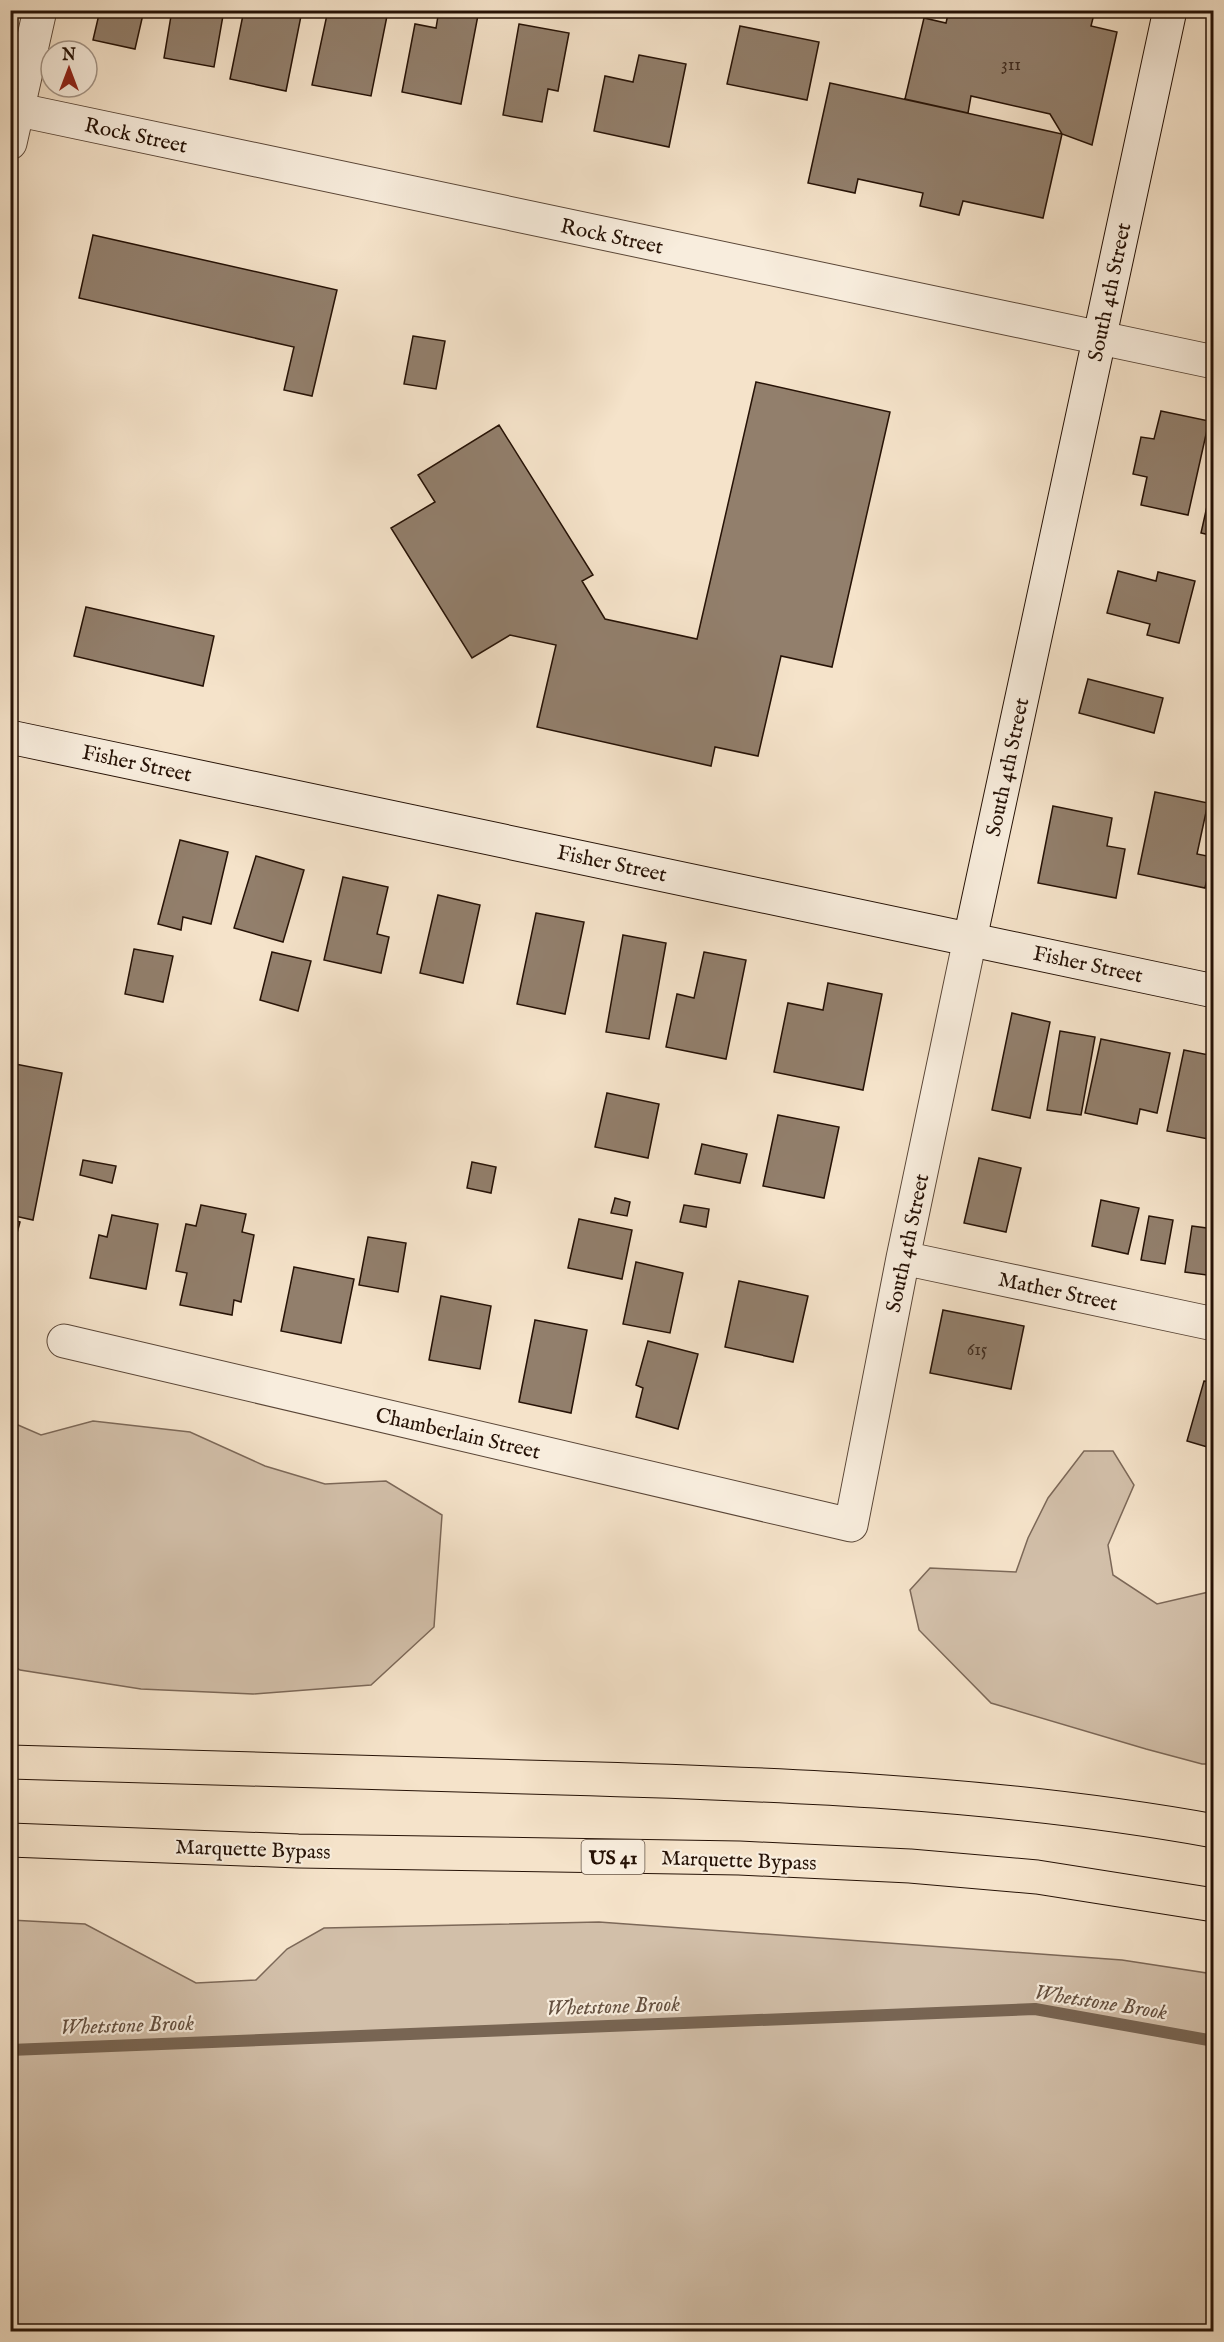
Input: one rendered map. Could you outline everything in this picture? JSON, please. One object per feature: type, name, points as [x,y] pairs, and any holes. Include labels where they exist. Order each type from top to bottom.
[{"type":"highway","points":[[10,1762],[842,1788],[1004,1802],[1146,1819],[1214,1831]]},
{"type":"highway","name":"Marquette Bypass","points":[[10,1840],[310,1852],[739,1858],[910,1866],[1037,1877],[1214,1905]]},
{"type":"street","points":[[10,143],[14,109],[39,10]]},
{"type":"street","name":"South 4th Street","points":[[851,1525],[903,1258],[970,939],[1170,10]]},
{"type":"street","name":"Rock Street","points":[[14,109],[1214,362]]},
{"type":"street","name":"Fisher Street","points":[[10,737],[1214,991]]},
{"type":"street","name":"Mather Street","points":[[903,1258],[1214,1324]]},
{"type":"street","name":"Chamberlain Street","points":[[64,1341],[851,1525]]},
{"type":"shaded area","points":[[93,1421],[190,1432],[265,1466],[325,1484],[386,1481],[442,1515],[434,1627],[371,1685],[253,1694],[141,1689],[20,1670],[11,1664],[11,1422],[41,1435]]},
{"type":"shaded area","points":[[1084,1451],[1113,1451],[1134,1485],[1108,1545],[1113,1575],[1157,1604],[1213,1591],[1213,1764],[1202,1764],[1146,1749],[991,1703],[919,1630],[910,1590],[930,1568],[1016,1572],[1028,1538],[1048,1498]]},
{"type":"shaded area","points":[[10,1920],[85,1924],[196,1983],[256,1980],[287,1949],[324,1928],[599,1922],[1122,1960],[1213,1974],[1213,2331],[11,2331]]},
{"type":"building","points":[[100,10],[144,10],[135,49],[93,39]]},
{"type":"building","points":[[172,10],[224,10],[214,67],[164,58]]},
{"type":"building","points":[[244,10],[302,11],[286,91],[230,79]]},
{"type":"building","points":[[328,10],[362,10],[387,16],[371,96],[312,85]]},
{"type":"building","points":[[439,10],[479,10],[461,104],[402,92],[415,24],[436,28]]},
{"type":"building","points":[[949,10],[1095,10],[1091,26],[1117,32],[1092,145],[1062,134],[1050,114],[971,96],[968,113],[905,99],[924,18],[946,23]]},
{"type":"building","points":[[519,24],[569,33],[558,91],[548,89],[542,122],[503,115]]},
{"type":"building","points":[[740,26],[819,42],[807,100],[727,84]]},
{"type":"building","points":[[639,55],[686,64],[669,147],[594,131],[605,76],[633,82]]},
{"type":"building","points":[[830,83],[1062,134],[1043,218],[963,201],[959,215],[920,206],[923,193],[858,179],[855,193],[808,183]]},
{"type":"building","points":[[93,235],[337,290],[312,396],[284,390],[294,347],[79,298]]},
{"type":"building","points":[[413,336],[445,341],[436,389],[404,384]]},
{"type":"building","points":[[756,382],[890,412],[832,667],[781,656],[758,756],[715,747],[711,766],[537,727],[556,645],[510,635],[472,658],[391,528],[435,502],[418,475],[499,425],[593,575],[582,581],[605,619],[697,639]]},
{"type":"building","points":[[1161,411],[1209,421],[1188,515],[1141,505],[1147,477],[1133,474],[1141,437],[1154,439]]},
{"type":"building","points":[[1214,475],[1214,536],[1201,533]]},
{"type":"building","points":[[1118,571],[1156,581],[1158,572],[1195,581],[1179,643],[1147,635],[1150,624],[1107,613]]},
{"type":"building","points":[[86,607],[214,636],[203,686],[74,656]]},
{"type":"building","points":[[1088,679],[1163,698],[1154,733],[1079,713]]},
{"type":"building","points":[[1155,792],[1208,803],[1197,854],[1212,857],[1205,888],[1138,874]]},
{"type":"building","points":[[1053,806],[1112,818],[1107,846],[1125,849],[1116,898],[1038,883]]},
{"type":"building","points":[[180,840],[228,852],[211,924],[183,917],[181,930],[158,924]]},
{"type":"building","points":[[256,856],[304,870],[283,942],[234,928]]},
{"type":"building","points":[[343,877],[388,887],[377,934],[389,937],[381,973],[324,960]]},
{"type":"building","points":[[438,895],[480,905],[463,983],[420,973]]},
{"type":"building","points":[[536,913],[584,922],[565,1014],[517,1004]]},
{"type":"building","points":[[623,935],[666,943],[649,1039],[606,1032]]},
{"type":"building","points":[[134,949],[173,956],[163,1002],[125,994]]},
{"type":"building","points":[[272,952],[311,961],[298,1011],[260,1000]]},
{"type":"building","points":[[704,952],[746,960],[726,1059],[666,1047],[677,994],[694,998]]},
{"type":"building","points":[[828,983],[882,994],[863,1090],[774,1072],[788,1003],[823,1010]]},
{"type":"building","points":[[1012,1013],[1050,1022],[1030,1118],[992,1110]]},
{"type":"building","points":[[1060,1031],[1095,1037],[1081,1115],[1047,1110]]},
{"type":"building","points":[[1101,1039],[1170,1053],[1157,1113],[1140,1109],[1137,1124],[1085,1113]]},
{"type":"building","points":[[1184,1050],[1214,1056],[1214,1114],[1208,1139],[1167,1131]]},
{"type":"building","points":[[10,1063],[62,1073],[33,1220],[10,1215]]},
{"type":"building","points":[[607,1093],[659,1104],[648,1158],[595,1147]]},
{"type":"building","points":[[778,1115],[839,1127],[824,1198],[763,1186]]},
{"type":"building","points":[[702,1144],[747,1154],[740,1183],[695,1174]]},
{"type":"building","points":[[979,1158],[1021,1168],[1006,1232],[964,1223]]},
{"type":"building","points":[[83,1160],[116,1166],[112,1183],[80,1175]]},
{"type":"building","points":[[472,1162],[496,1167],[491,1193],[467,1188]]},
{"type":"building","points":[[615,1198],[630,1202],[627,1216],[611,1213]]},
{"type":"building","points":[[1101,1200],[1139,1208],[1128,1254],[1092,1246]]},
{"type":"building","points":[[201,1205],[246,1214],[242,1232],[254,1235],[241,1302],[234,1300],[232,1315],[180,1305],[187,1273],[176,1271],[186,1224],[196,1226]]},
{"type":"building","points":[[684,1205],[709,1209],[706,1227],[680,1222]]},
{"type":"building","points":[[112,1215],[158,1224],[146,1289],[90,1278],[99,1235],[107,1237]]},
{"type":"building","points":[[1149,1216],[1173,1220],[1165,1264],[1141,1260]]},
{"type":"building","points":[[10,1219],[20,1222],[16,1237],[10,1236]]},
{"type":"building","points":[[579,1219],[632,1230],[622,1279],[568,1268]]},
{"type":"building","points":[[1192,1226],[1214,1229],[1214,1276],[1185,1272]]},
{"type":"building","points":[[368,1237],[406,1243],[398,1292],[359,1285]]},
{"type":"building","points":[[636,1262],[683,1273],[670,1333],[623,1324]]},
{"type":"building","points":[[294,1267],[354,1279],[341,1343],[281,1331]]},
{"type":"building","points":[[739,1281],[808,1296],[793,1362],[725,1347]]},
{"type":"building","points":[[441,1296],[491,1306],[480,1369],[429,1360]]},
{"type":"building","points":[[943,1310],[1024,1326],[1011,1389],[930,1373]]},
{"type":"building","points":[[535,1320],[587,1330],[571,1413],[519,1402]]},
{"type":"building","points":[[648,1341],[698,1354],[678,1429],[636,1417],[643,1388],[636,1385]]},
{"type":"building","points":[[1204,1381],[1214,1383],[1214,1449],[1187,1441]]},
{"type":"waterway","name":"Whetstone Brook","points":[[10,2050],[1035,2009],[1214,2041]]}]
